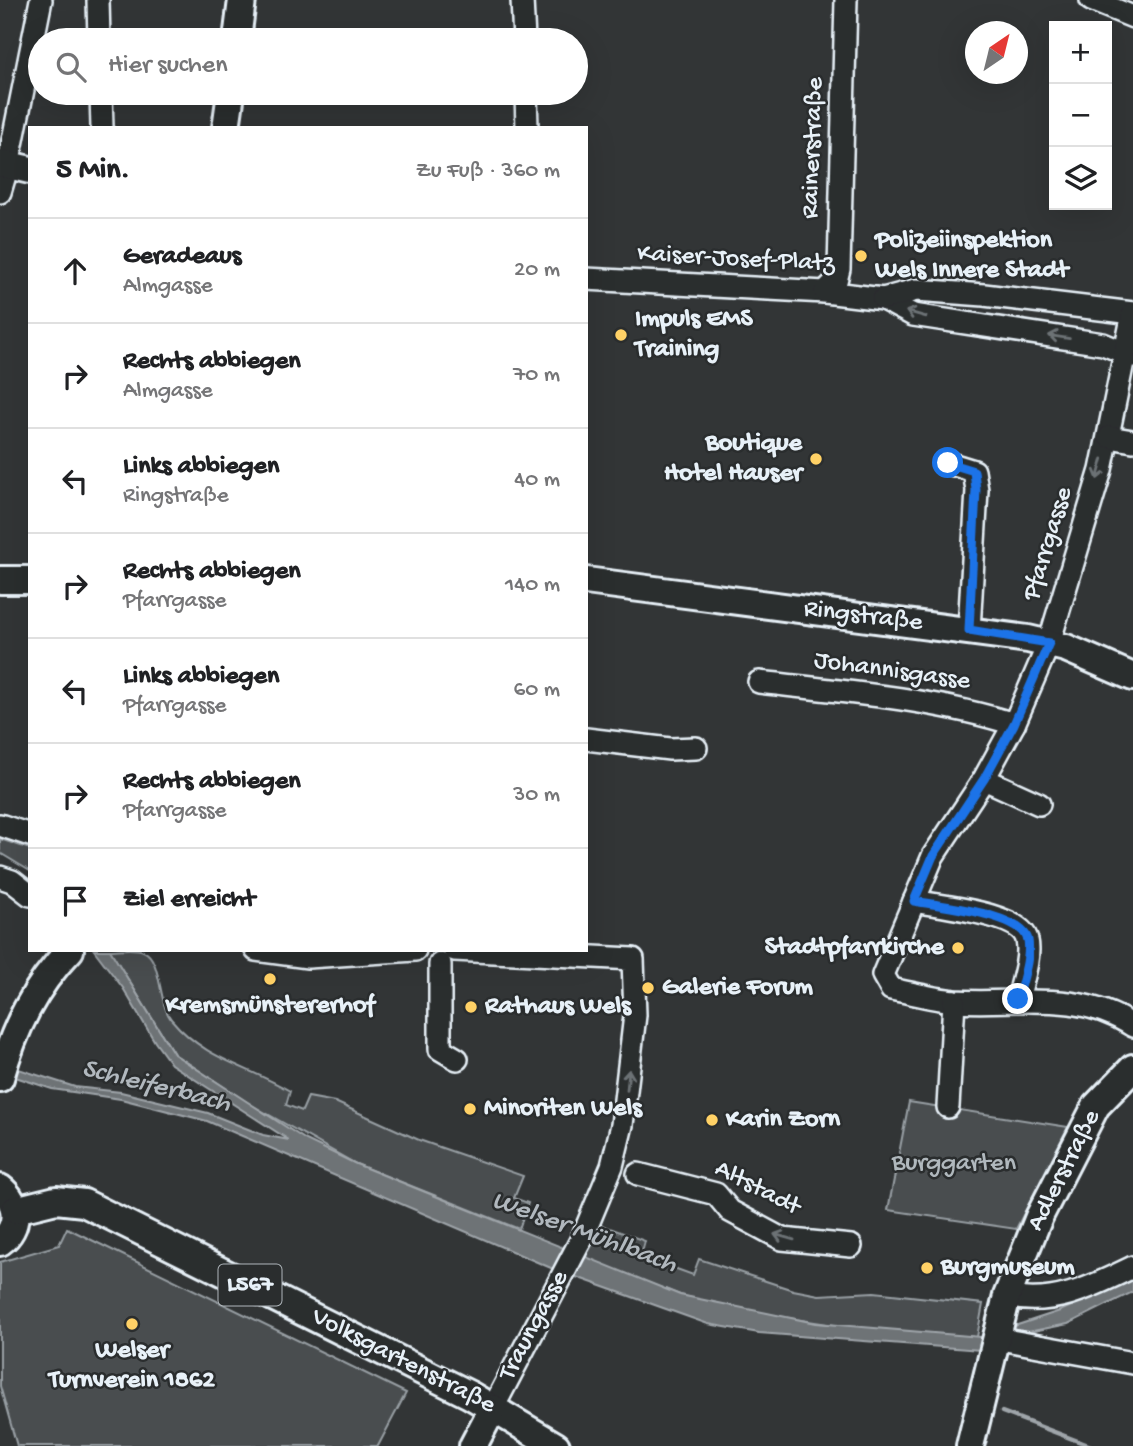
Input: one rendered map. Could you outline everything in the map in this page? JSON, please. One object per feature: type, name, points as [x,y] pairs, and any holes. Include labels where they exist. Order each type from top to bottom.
[{"type":"main road","points":[[238,28],[242,0]]},
{"type":"main road","points":[[226,126],[229,105]]},
{"type":"main road","points":[[0,580],[28,580]]},
{"type":"main road","name":"Ringstraße","points":[[588,581],[969,630],[1049,643],[1133,677]]},
{"type":"main road","points":[[3,1069],[26,1006],[65,952]]},
{"type":"main road","name":"Adlerstraße","points":[[970,1446],[1007,1296],[1039,1217],[1096,1105],[1133,1068]]},
{"type":"main road","points":[[0,1188],[12,1200],[15,1210],[11,1231],[0,1242]]},
{"type":"main road","name":"Volksgartenstraße","points":[[15,1210],[56,1200],[84,1202],[493,1408],[556,1446]]},
{"type":"main road","name":"Traungasse","points":[[473,1446],[493,1408]]},
{"type":"street","points":[[36,28],[41,0]]},
{"type":"street","points":[[98,0],[99,28]]},
{"type":"street","points":[[522,0],[523,28]]},
{"type":"street","name":"Rainerstraße","points":[[825,292],[836,281],[839,269],[846,0]]},
{"type":"street","points":[[1091,0],[1126,13]]},
{"type":"street","points":[[0,192],[13,166],[28,77]]},
{"type":"street","points":[[101,105],[102,126]]},
{"type":"street","points":[[526,105],[527,126]]},
{"type":"street","name":"Kaiser-Josef-Platz","points":[[588,279],[825,292],[883,299],[913,315],[1103,344],[1128,355]]},
{"type":"street","name":"Kaiser-Josef-Platz","points":[[883,299],[916,290],[1133,313]]},
{"type":"street","name":"Pfarrgasse","points":[[954,1001],[891,989],[883,975],[940,844],[984,779],[1014,724],[1049,643],[1109,437],[1128,355],[1133,313]]},
{"type":"street","points":[[1109,437],[1133,441]]},
{"type":"street","points":[[948,463],[974,471],[976,490],[969,630]]},
{"type":"street","name":"Johannisgasse","points":[[759,681],[906,700],[974,712],[1014,724]]},
{"type":"street","points":[[588,739],[670,749],[696,748]]},
{"type":"street","points":[[984,779],[1039,804]]},
{"type":"street","points":[[0,825],[28,834]]},
{"type":"street","points":[[0,877],[12,881],[28,893]]},
{"type":"street","points":[[914,901],[1008,920],[1025,932],[1028,944],[1018,999]]},
{"type":"street","points":[[272,952],[308,957],[384,952]]},
{"type":"street","points":[[444,954],[440,1049],[457,1059]]},
{"type":"street","name":"Traungasse","points":[[444,954],[633,959],[635,1015],[622,1125],[624,1169],[601,1198],[493,1408]]},
{"type":"street","points":[[948,1107],[954,1001],[1068,1000],[1114,1013],[1133,1026]]},
{"type":"street","name":"Altstadt","points":[[624,1169],[716,1194],[730,1211],[782,1239],[851,1246]]},
{"type":"street","points":[[1007,1296],[1022,1300],[1046,1300],[1068,1295],[1133,1267]]},
{"type":"street","points":[[999,1337],[1133,1363]]},
{"type":"green space","points":[[0,839],[28,848],[28,870],[0,853]]},
{"type":"green space","points":[[111,952],[144,952],[149,955],[154,962],[164,1003],[171,1019],[184,1033],[212,1053],[290,1091],[286,1105],[302,1111],[308,1097],[335,1102],[419,1140],[523,1176],[514,1198],[528,1203],[519,1229],[356,1164],[250,1104],[174,1054]]},
{"type":"green space","name":"Burggarten","points":[[909,1102],[1068,1127],[1016,1229],[888,1210]]},
{"type":"green space","points":[[599,1224],[645,1241],[641,1256],[693,1275],[699,1259],[793,1290],[819,1295],[874,1292],[983,1304],[977,1337],[861,1329],[749,1312],[680,1295],[584,1258]]},
{"type":"green space","name":"Welser Turnverein 1862","points":[[67,1228],[406,1393],[378,1446],[17,1446],[0,1386],[0,1262],[59,1245]]},
{"type":"shaded area","points":[[96,952],[111,952],[174,1054],[306,1140],[356,1164],[680,1295],[815,1323],[981,1337],[1060,1311],[1133,1278],[1133,1292],[1068,1324],[1018,1334],[981,1350],[759,1333],[708,1324],[551,1268],[207,1121],[121,1099],[52,1089],[0,1072],[0,1063],[75,1087],[121,1092],[208,1113],[263,1135],[289,1140],[171,1064],[123,988]]},
{"type":"waterway","points":[[1002,1412],[1091,1446]]},
{"type":"place","name":"Polizeiinspektion Wels Innere Stadt","points":[[861,256]]},
{"type":"place","name":"Impuls EMS Training","points":[[621,335]]},
{"type":"place","name":"Boutique Hotel Hauser","points":[[816,459]]},
{"type":"place","name":"Stadtpfarrkirche","points":[[958,948]]},
{"type":"place","name":"Kremsmünstererhof","points":[[270,979]]},
{"type":"place","name":"Galerie Forum","points":[[648,988]]},
{"type":"place","name":"Rathaus Wels","points":[[471,1007]]},
{"type":"place","name":"Minoriten Wels","points":[[470,1109]]},
{"type":"place","name":"Karin Zorn","points":[[712,1120]]},
{"type":"place","name":"Burgmuseum","points":[[927,1268]]},
{"type":"place","name":"Welser Turnverein 1862","points":[[132,1324]]},
{"type":"route","points":[[948,463],[974,471],[976,490],[969,630],[1049,643],[1014,724],[984,779],[933,856],[914,901],[1008,920],[1025,932],[1028,944],[1018,999]]},
{"type":"water label","name":"Schleiferbach","points":[[156,1087]]},
{"type":"water label","name":"Welser Mühlbach","points":[[584,1233]]}]
